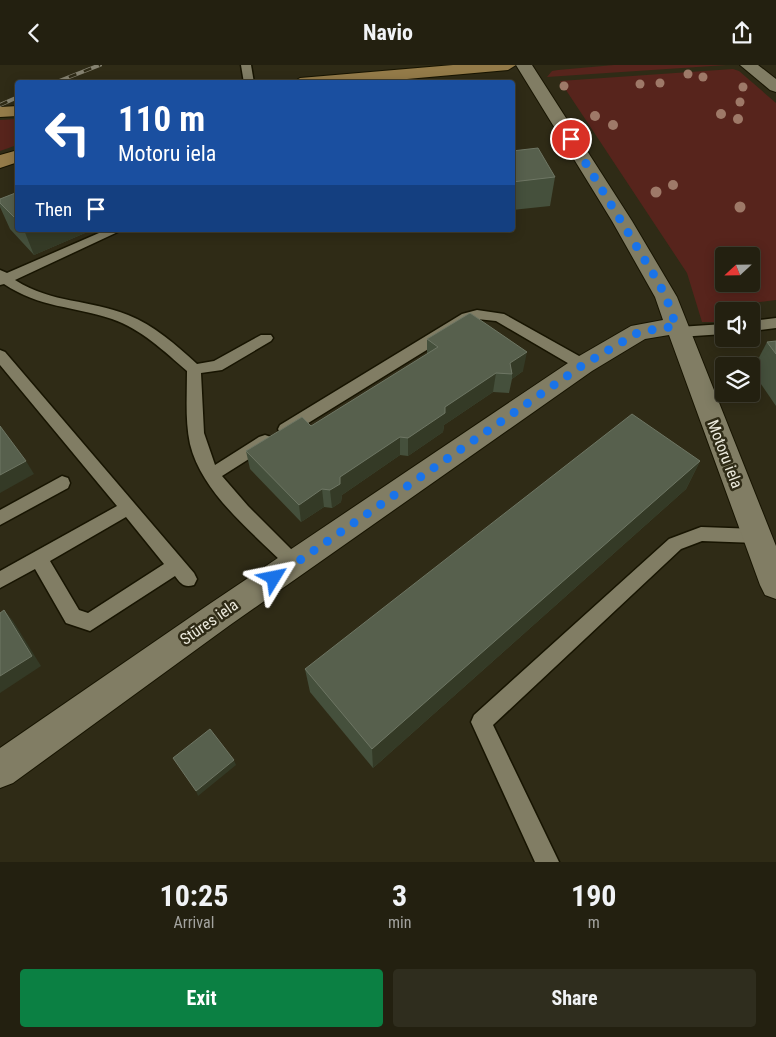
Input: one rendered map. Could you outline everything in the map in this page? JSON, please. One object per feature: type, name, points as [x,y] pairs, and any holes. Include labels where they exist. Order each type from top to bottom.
[{"type":"main road","points":[[370,80],[394,79],[508,65]]},
{"type":"main road","points":[[0,112],[15,111]]},
{"type":"main road","points":[[0,162],[15,156]]},
{"type":"street","name":"Motoru iela","points":[[524,65],[666,297],[776,585]]},
{"type":"street","points":[[748,65],[776,87]]},
{"type":"street","name":"Stūres iela","points":[[0,770],[583,365],[639,332],[677,329]]},
{"type":"lane","points":[[246,65],[248,80]]},
{"type":"lane","points":[[2,278],[111,232]]},
{"type":"lane","points":[[2,278],[27,294],[117,316],[132,322],[166,344],[194,369],[196,430],[201,453],[211,475],[294,564]]},
{"type":"lane","points":[[211,475],[472,315],[489,314],[499,317],[583,365]]},
{"type":"lane","points":[[760,325],[776,323]]},
{"type":"lane","points":[[677,329],[715,329]]},
{"type":"lane","points":[[194,369],[217,366],[266,338]]},
{"type":"lane","points":[[0,355],[182,572],[90,623],[73,617],[39,559]]},
{"type":"lane","points":[[0,518],[62,483]]},
{"type":"lane","points":[[0,580],[128,508]]},
{"type":"lane","points":[[547,862],[481,722],[675,544],[701,534],[757,536]]},
{"type":"shaded area","points":[[614,65],[727,65],[547,77],[552,71]]},
{"type":"shaded area","points":[[733,69],[739,71],[776,103],[776,300],[715,302],[715,322],[702,322],[687,273],[560,81]]},
{"type":"shaded area","points":[[15,119],[15,146],[0,151],[0,120]]},
{"type":"building","points":[[538,148],[555,177],[515,182],[515,151]]},
{"type":"building","points":[[15,193],[15,218],[0,203],[0,199]]},
{"type":"building","points":[[470,313],[527,352],[510,363],[512,374],[496,373],[445,407],[445,413],[408,438],[400,437],[340,477],[340,484],[330,490],[322,489],[299,505],[246,451],[302,417],[311,426],[438,347],[427,339]]},
{"type":"building","points":[[776,341],[776,354],[767,342]]},
{"type":"building","points":[[632,414],[700,461],[372,749],[305,669]]},
{"type":"building","points":[[0,426],[26,461],[0,475]]},
{"type":"building","points":[[4,610],[32,656],[0,676],[0,613]]},
{"type":"building","points":[[210,729],[234,760],[196,791],[173,758]]},
{"type":"railway","points":[[62,80],[100,65]]},
{"type":"railway","points":[[0,105],[15,98]]},
{"type":"route","points":[[274,578],[583,365],[639,332],[653,328],[676,326],[666,297],[657,280],[571,139]]}]
